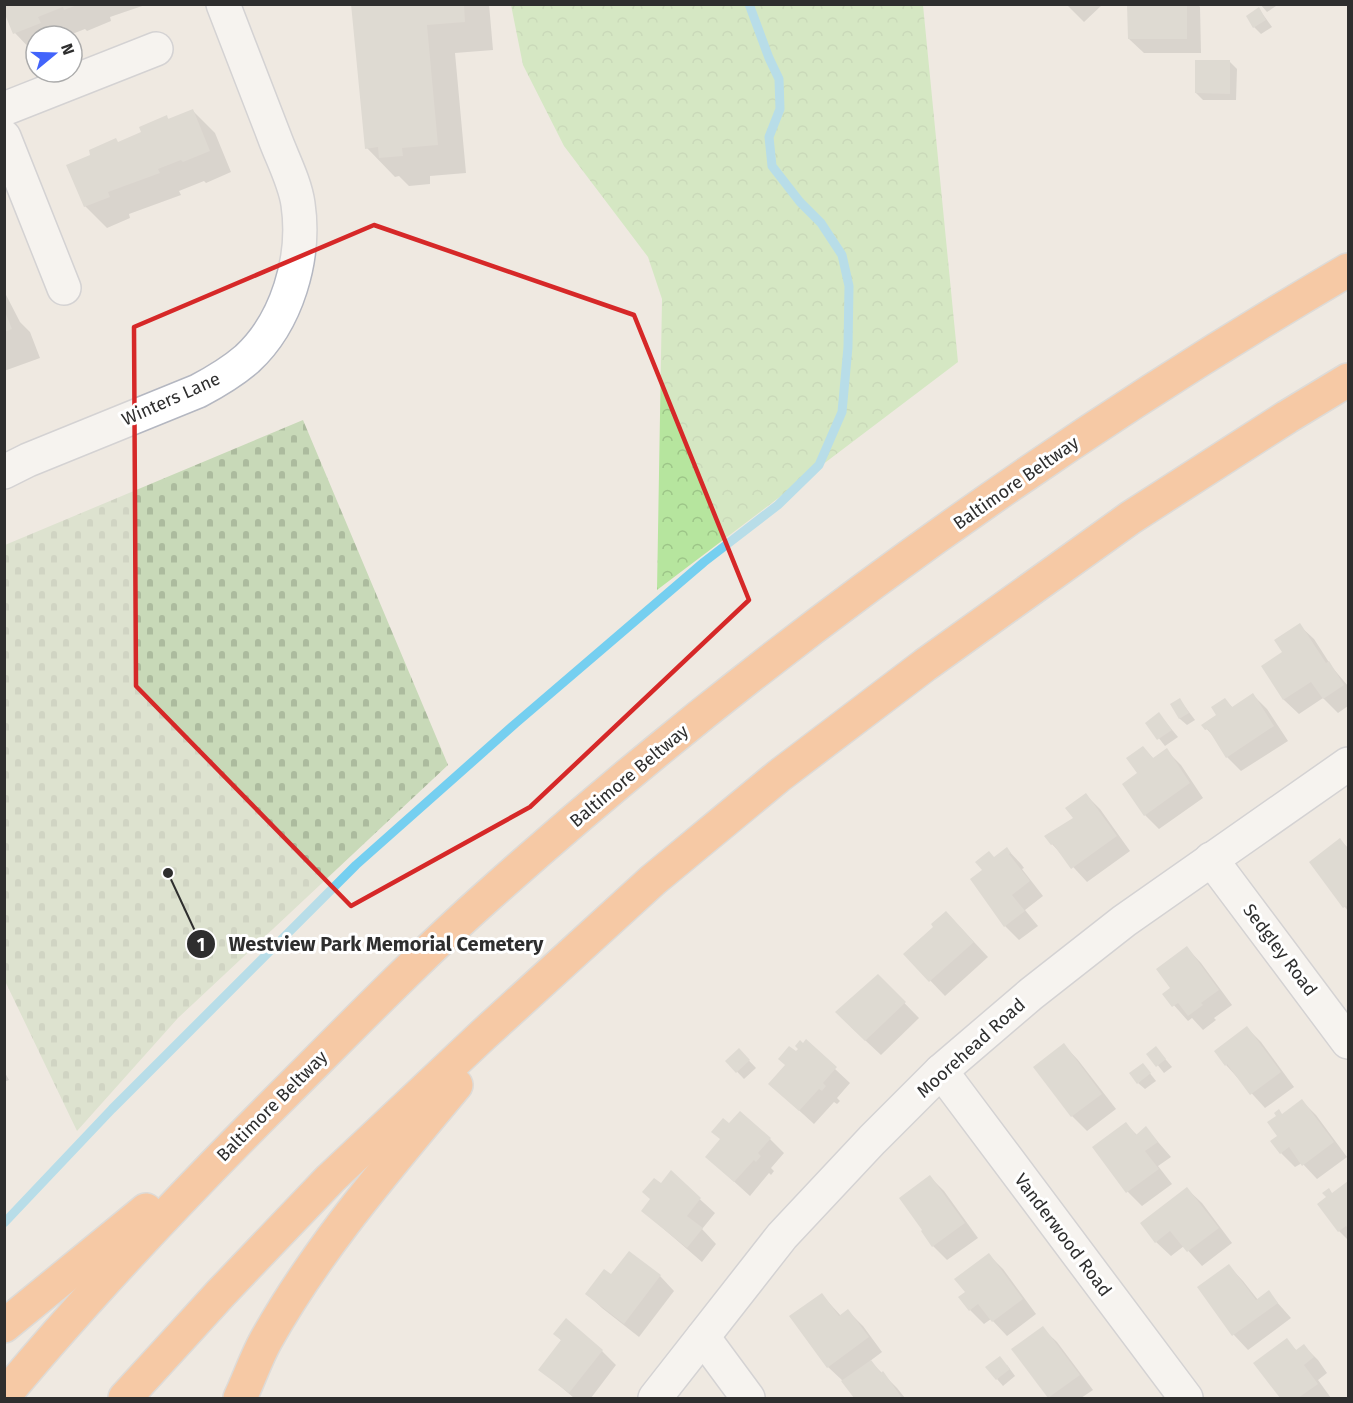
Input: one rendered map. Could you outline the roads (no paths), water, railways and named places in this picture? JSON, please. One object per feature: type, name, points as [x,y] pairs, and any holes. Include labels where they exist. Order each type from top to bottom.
[{"type":"highway","name":"Baltimore Beltway","points":[[4,1396],[149,1231],[397,981],[490,894],[717,702],[861,592],[1077,440],[1238,335],[1348,270]]},
{"type":"highway","points":[[125,1398],[330,1179],[653,880],[753,797],[925,665],[1130,518],[1348,380]]},
{"type":"highway","points":[[240,1398],[266,1341],[302,1281],[375,1183],[533,990]]},
{"type":"highway","points":[[4,1326],[266,1112]]},
{"type":"street","name":"Winters Lane","points":[[4,472],[28,460],[198,391],[223,377],[248,358],[268,334],[283,307],[293,281],[299,247],[298,204],[223,4]]},
{"type":"street","points":[[4,109],[156,49]]},
{"type":"street","points":[[4,137],[64,288]]},
{"type":"street","name":"Moorehead Road","points":[[655,1398],[782,1236],[872,1140],[941,1071],[1030,994],[1106,935],[1348,764]]},
{"type":"street","name":"Sedgley Road","points":[[1211,859],[1348,1042]]},
{"type":"street","name":"Vanderwood Road","points":[[941,1071],[1186,1398]]},
{"type":"street","points":[[703,1338],[748,1398]]},
{"type":"waterway","points":[[4,1223],[112,1109],[356,865],[516,723],[704,562],[778,505],[819,465],[842,412],[848,347],[849,286],[842,255],[821,223],[800,202],[772,166],[769,137],[780,109],[779,79],[749,4]]},
{"type":"place","name":"Westview Park Memorial Cemetery","points":[[168,873]]}]
